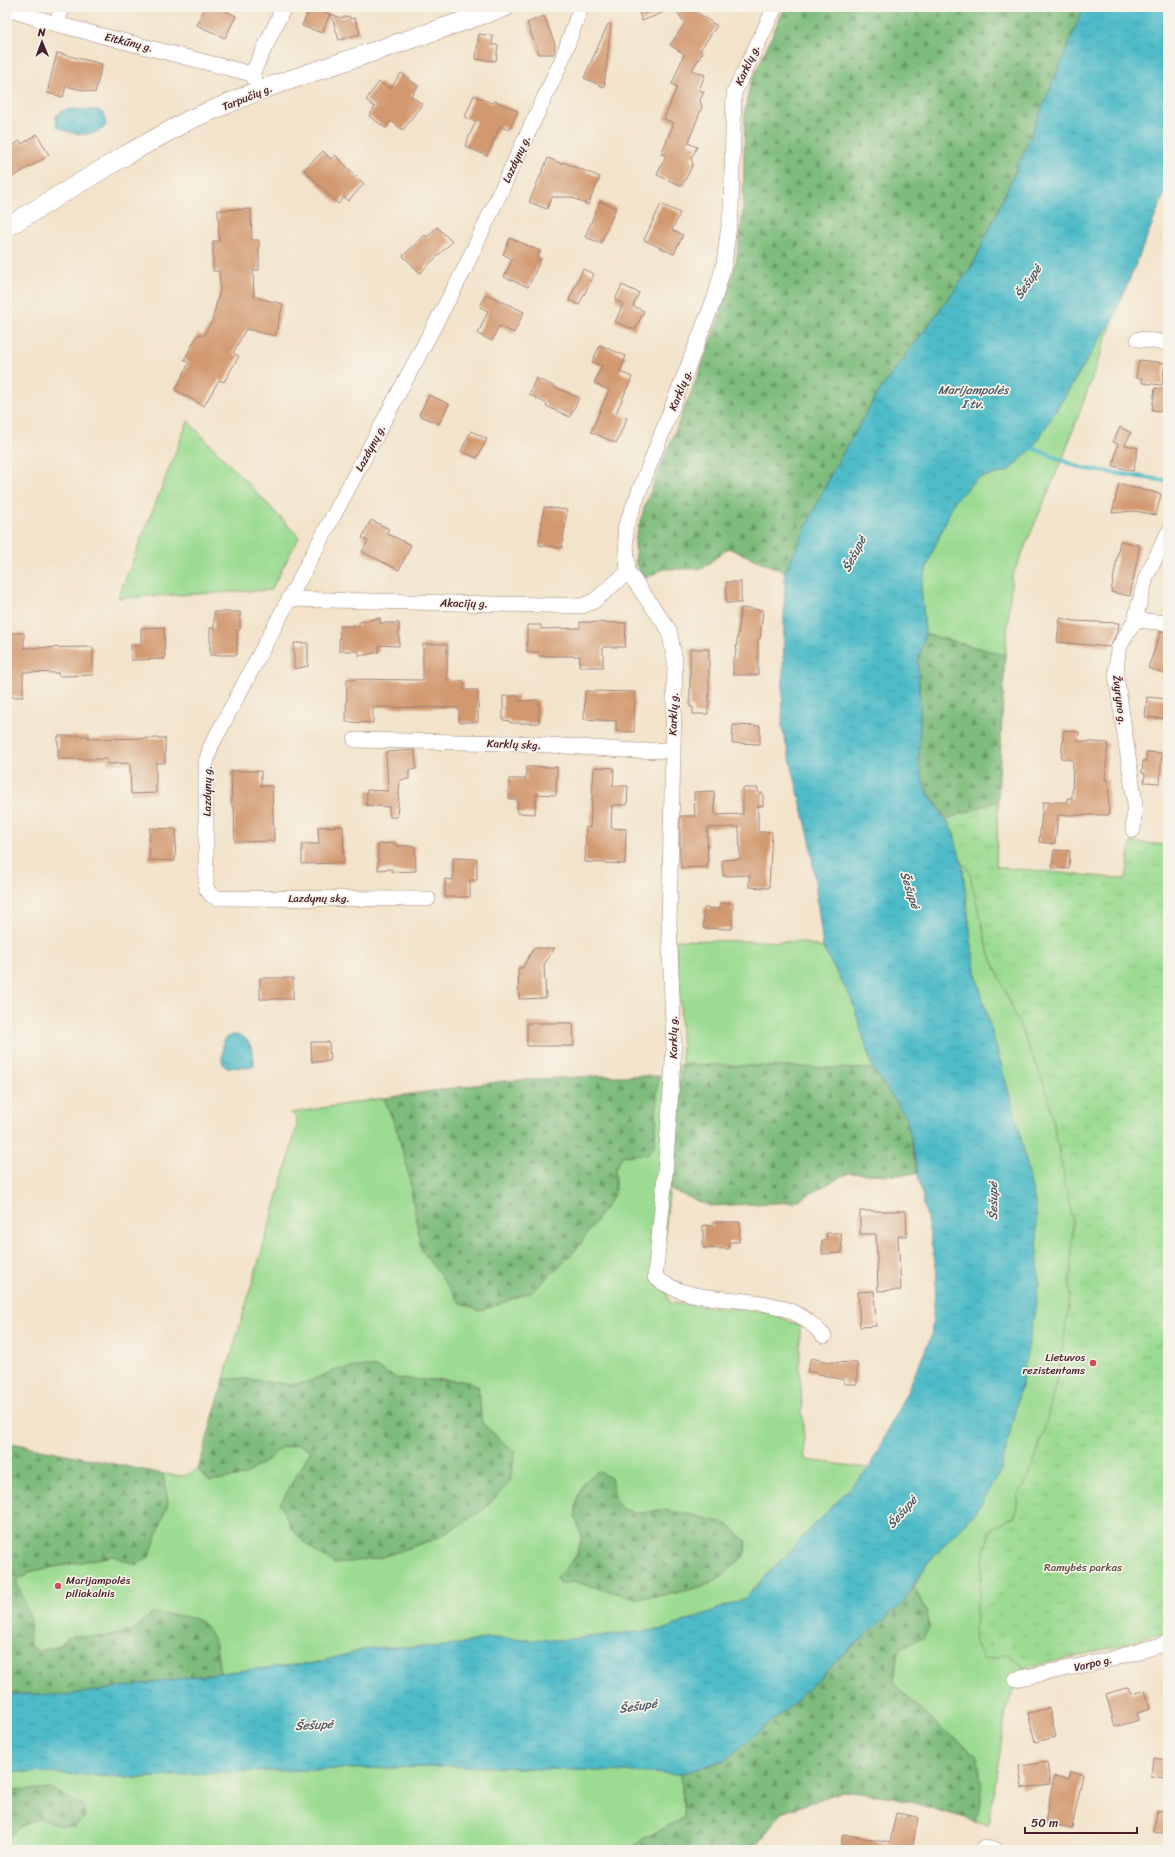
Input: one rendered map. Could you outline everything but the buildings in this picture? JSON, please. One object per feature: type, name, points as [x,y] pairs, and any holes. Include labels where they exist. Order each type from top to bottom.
[{"type":"main road","name":"Tarpučių g.","points":[[7,227],[126,155],[256,82],[505,7]]},
{"type":"street","points":[[56,24],[63,7]]},
{"type":"street","points":[[256,82],[284,7]]},
{"type":"street","name":"Lazdynų g.","points":[[211,895],[206,888],[206,762],[211,746],[464,270],[561,62],[581,7]]},
{"type":"street","name":"Karklų g.","points":[[775,7],[734,93],[731,210],[724,264],[707,321],[625,528],[628,572],[669,630],[675,661],[669,922],[674,1048],[664,1188],[655,1277],[665,1285],[686,1294],[769,1304],[795,1313],[812,1324],[824,1336]]},
{"type":"street","name":"Eitkūnų g.","points":[[7,9],[256,82]]},
{"type":"street","points":[[1138,339],[1168,343]]},
{"type":"street","name":"Žvyryno g.","points":[[1133,830],[1134,803],[1116,675],[1118,649],[1135,620],[1146,577],[1168,533]]},
{"type":"street","name":"Akacijų g.","points":[[289,599],[582,606],[594,601],[628,572]]},
{"type":"street","points":[[1135,620],[1168,623]]},
{"type":"street","name":"Karklų skg.","points":[[355,740],[519,743],[638,751],[672,750]]},
{"type":"street","name":"Lazdynų skg.","points":[[211,895],[218,898],[428,899]]},
{"type":"street","name":"Varpo g.","points":[[1016,1679],[1108,1660],[1168,1643]]},
{"type":"green space","points":[[785,7],[1084,7],[1021,159],[973,265],[878,393],[832,472],[785,572],[728,548],[702,569],[663,569],[644,579],[636,564],[635,539],[645,505],[701,368],[722,310],[736,262],[743,212],[745,110],[750,85]]},
{"type":"green space","points":[[1115,315],[1064,455],[1012,577],[1005,655],[925,634],[921,584],[932,553],[955,500],[978,478],[1007,472],[1078,375]]},
{"type":"green space","points":[[188,421],[299,537],[271,590],[118,598]]},
{"type":"green space","points":[[925,634],[1005,655],[998,801],[947,819],[924,786],[919,764],[920,717],[918,662]]},
{"type":"green space","points":[[998,801],[996,867],[1024,870],[1037,1014],[1109,1417],[984,1552],[976,1610],[1008,1654],[1025,1668],[1007,1705],[989,1824],[975,1821],[980,1811],[931,1720],[894,1684],[898,1651],[913,1641],[923,1638],[927,1613],[914,1587],[927,1564],[979,1508],[1036,1208],[1019,1129],[975,971],[962,864],[953,831],[947,819]]},
{"type":"green space","name":"Ramybės parkas","points":[[998,801],[996,867],[1126,879],[1131,842],[1168,845],[1168,1632],[1099,1651],[1025,1668],[1008,1654],[984,1660],[974,1642],[976,1610],[984,1552],[991,1528],[1015,1517],[1018,1495],[1029,1477],[1045,1427],[1059,1369],[1069,1306],[1073,1222],[1047,1091],[988,950],[969,871],[964,866],[958,853],[947,819]]},
{"type":"green space","points":[[675,940],[802,942],[823,948],[852,1000],[873,1069],[682,1065],[661,1273],[670,1303],[766,1311],[800,1326],[800,1371],[805,1460],[869,1468],[744,1599],[665,1629],[561,1640],[487,1638],[450,1646],[371,1648],[315,1663],[220,1673],[216,1644],[153,1613],[131,1632],[103,1637],[71,1636],[57,1647],[37,1651],[29,1645],[31,1620],[16,1581],[33,1571],[113,1556],[137,1565],[168,1503],[163,1474],[184,1476],[198,1470],[210,1481],[269,1459],[280,1448],[299,1444],[311,1450],[307,1459],[379,1558],[438,1538],[483,1510],[515,1453],[482,1423],[478,1386],[444,1379],[424,1381],[398,1379],[375,1367],[333,1371],[308,1382],[290,1385],[247,1379],[224,1379],[287,1165],[297,1126],[296,1118],[291,1113],[384,1098],[398,1133],[409,1176],[421,1249],[480,1311],[533,1291],[575,1251],[615,1193],[615,1170],[622,1155],[634,1154],[655,1144],[658,1076],[682,1064],[680,1002]],"holes":[[[611,1478],[616,1501],[623,1510],[642,1513],[662,1510],[694,1515],[728,1525],[722,1577],[697,1588],[671,1594],[636,1598],[557,1577],[576,1556],[582,1537],[575,1516]]]},
{"type":"green space","points":[[682,1064],[873,1069],[907,1118],[917,1174],[894,1175],[848,1173],[795,1202],[710,1206],[671,1190]]},
{"type":"green space","points":[[599,1076],[658,1076],[655,1144],[647,1154],[622,1156],[615,1170],[615,1193],[575,1251],[533,1291],[480,1311],[459,1302],[421,1249],[409,1176],[398,1133],[384,1098],[503,1081]]},
{"type":"green space","points":[[356,1367],[375,1367],[398,1379],[468,1381],[478,1386],[482,1423],[515,1453],[510,1482],[483,1510],[438,1538],[379,1558],[335,1564],[313,1550],[293,1531],[280,1504],[311,1450],[299,1444],[280,1448],[269,1459],[243,1476],[210,1481],[198,1470],[224,1379],[247,1379],[290,1385],[308,1382],[333,1371]]},
{"type":"green space","points":[[7,1442],[163,1474],[168,1503],[150,1556],[137,1565],[113,1556],[33,1571],[16,1581],[31,1620],[29,1645],[38,1651],[57,1647],[71,1636],[103,1637],[131,1632],[153,1613],[186,1617],[196,1619],[203,1623],[212,1635],[220,1673],[67,1695],[7,1694]]},
{"type":"green space","points":[[598,1471],[611,1478],[616,1501],[623,1510],[642,1513],[662,1510],[694,1515],[728,1525],[746,1541],[745,1555],[722,1577],[697,1588],[671,1594],[636,1598],[575,1582],[560,1584],[556,1577],[577,1556],[582,1537],[575,1516],[577,1499],[584,1482]]},
{"type":"green space","points":[[914,1587],[927,1613],[930,1627],[923,1638],[913,1641],[898,1651],[894,1684],[931,1720],[977,1755],[982,1797],[981,1805],[975,1821],[893,1797],[843,1791],[781,1813],[753,1850],[629,1850],[643,1839],[684,1818],[681,1774],[725,1760],[794,1703],[847,1651],[902,1604]]},
{"type":"green space","points":[[466,1766],[681,1774],[684,1818],[643,1839],[629,1850],[7,1850],[7,1840],[18,1828],[40,1818],[58,1825],[51,1789],[7,1790],[7,1771],[140,1778],[227,1772]]},
{"type":"green space","points":[[51,1789],[84,1806],[84,1819],[74,1827],[58,1825],[40,1818],[18,1828],[7,1840],[7,1790]]},
{"type":"water","name":"Marijampolės I tv.","points":[[1084,7],[1168,7],[1168,185],[1115,315],[1033,448],[1007,472],[978,478],[955,500],[932,553],[921,584],[925,634],[918,662],[920,717],[919,764],[924,786],[953,831],[962,864],[975,971],[1019,1129],[1036,1208],[1039,1286],[1022,1382],[1001,1470],[979,1508],[927,1564],[902,1604],[847,1651],[794,1703],[725,1760],[681,1774],[466,1766],[227,1772],[140,1778],[7,1771],[7,1694],[67,1695],[220,1673],[315,1663],[371,1648],[450,1646],[487,1638],[561,1640],[665,1629],[744,1599],[869,1468],[908,1390],[931,1337],[937,1271],[907,1118],[873,1069],[852,1000],[823,948],[810,840],[782,727],[785,572],[832,472],[878,393],[973,265],[1021,159]]},
{"type":"water","points":[[71,109],[98,110],[104,114],[106,125],[102,129],[90,134],[68,132],[57,126],[56,116],[62,111]]},
{"type":"water","points":[[232,1035],[242,1036],[248,1041],[254,1058],[254,1066],[248,1068],[225,1067],[222,1061],[223,1040]]},
{"type":"waterway","points":[[1033,448],[1081,468],[1168,481]]},
{"type":"place","name":"Lietuvos rezistentams","points":[[1093,1363]]},
{"type":"place","name":"Marijampolės piliakalnis","points":[[58,1586]]},
{"type":"water label","name":"Šešupė","points":[[1028,282]]},
{"type":"water label","name":"Šešupė","points":[[854,554]]},
{"type":"water label","name":"Šešupė","points":[[910,890]]},
{"type":"water label","name":"Šešupė","points":[[993,1201]]},
{"type":"water label","name":"Šešupė","points":[[902,1512]]},
{"type":"water label","name":"Šešupė","points":[[638,1706]]},
{"type":"water label","name":"Šešupė","points":[[314,1725]]}]
